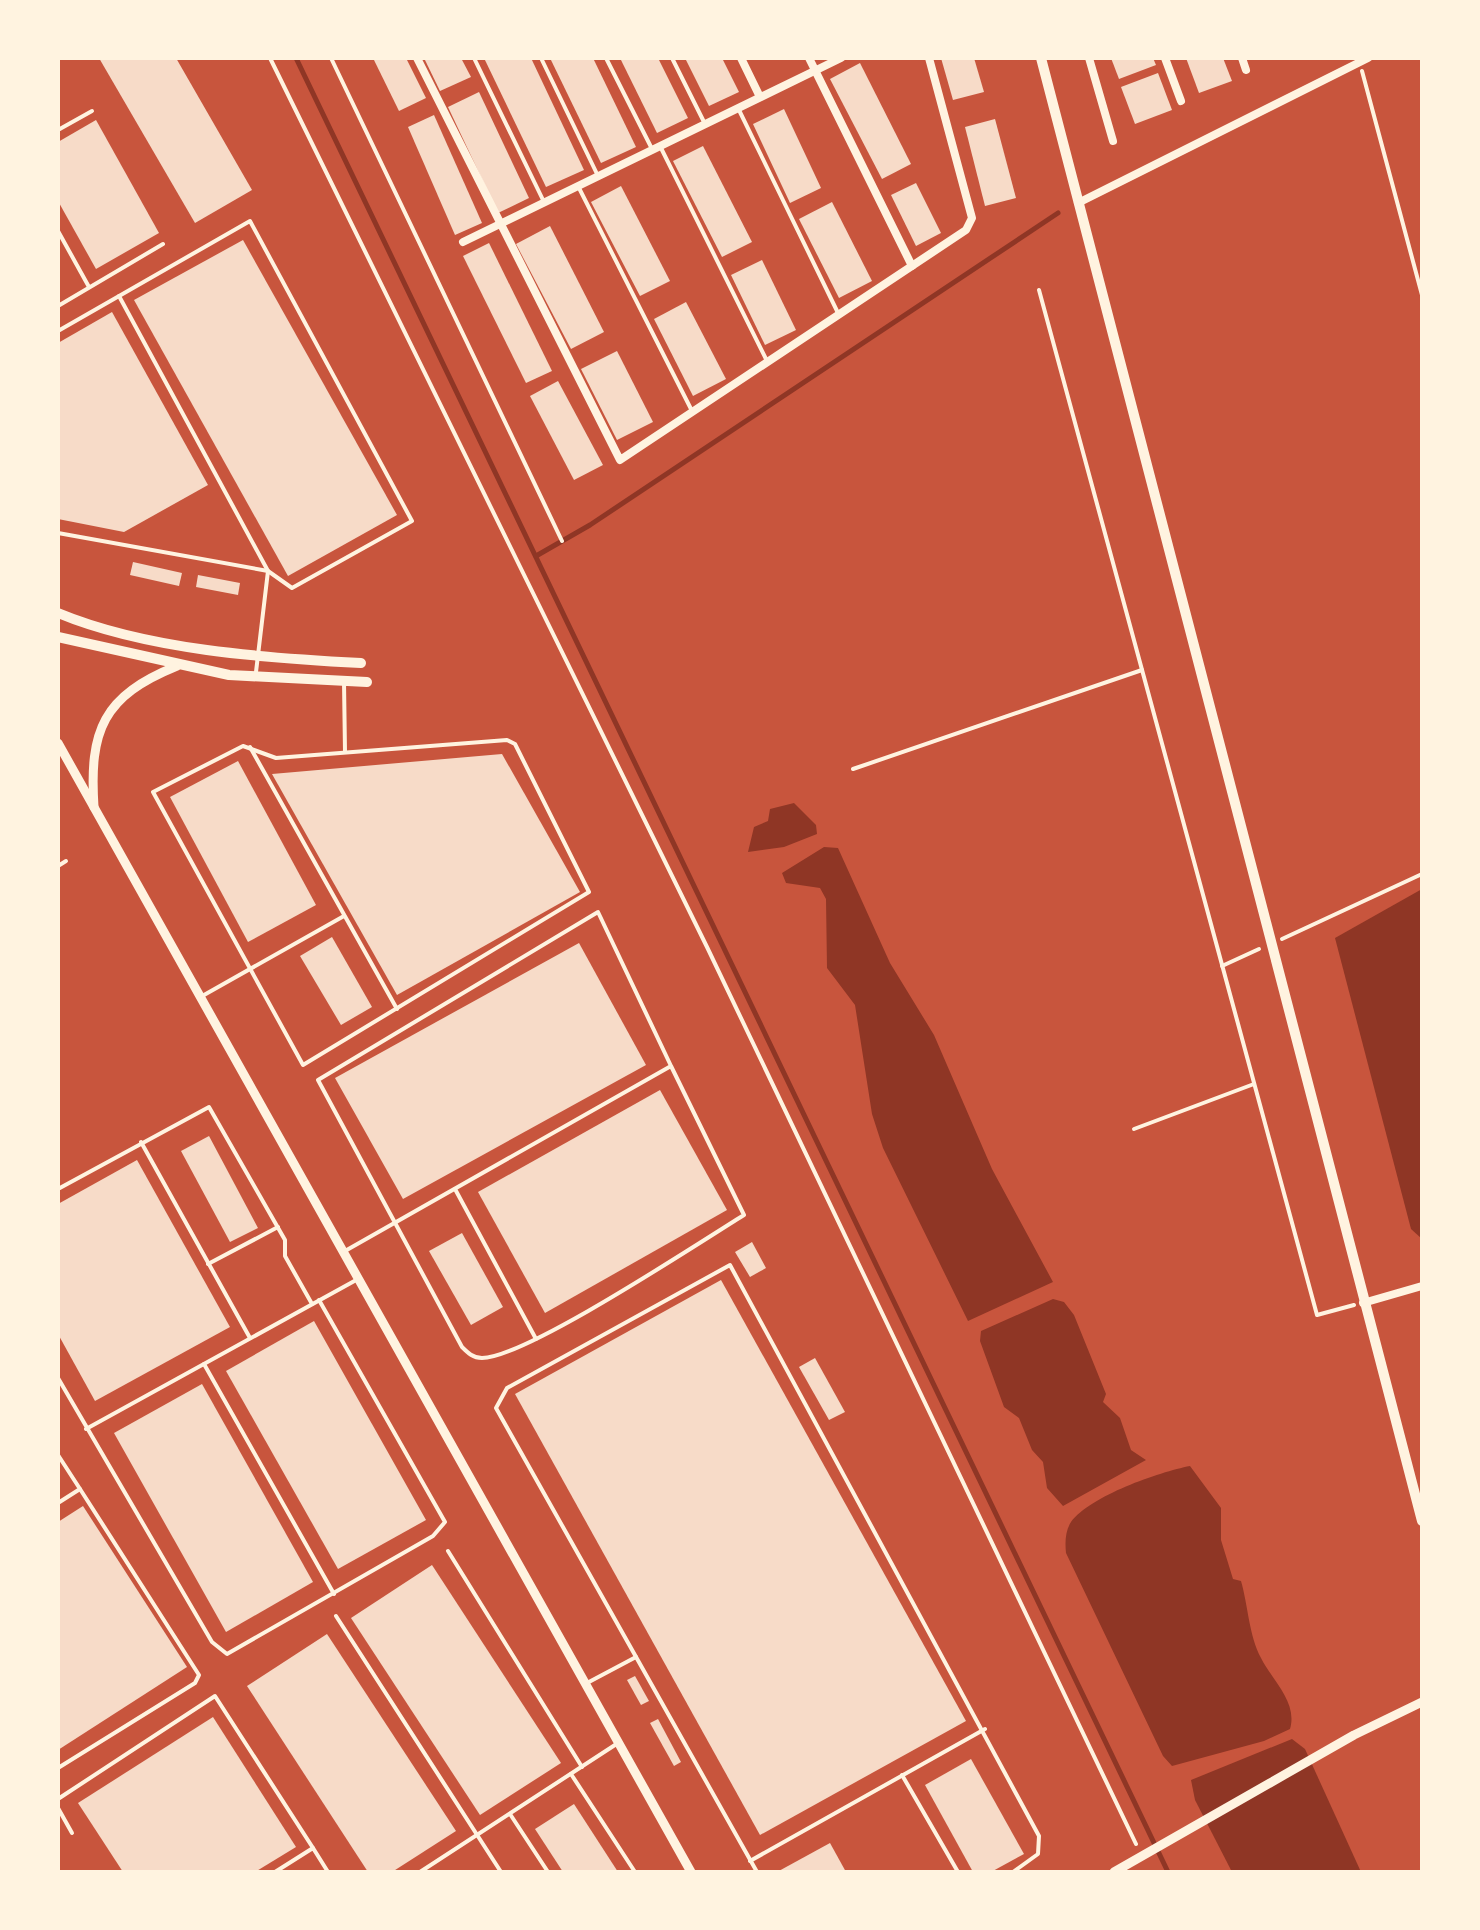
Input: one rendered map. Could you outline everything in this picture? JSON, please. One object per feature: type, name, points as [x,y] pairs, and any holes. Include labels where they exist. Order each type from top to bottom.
[{"type":"main road","points":[[1041,58],[1422,1521]]},
{"type":"main road","points":[[58,613],[126,633],[258,656],[361,662]]},
{"type":"main road","points":[[58,637],[177,666],[256,677],[367,682]]},
{"type":"street","points":[[418,58],[620,460],[966,230],[972,218],[928,58]]},
{"type":"street","points":[[740,58],[760,97]]},
{"type":"street","points":[[809,58],[912,266]]},
{"type":"street","points":[[462,242],[841,58]]},
{"type":"street","points":[[1089,58],[1114,141]]},
{"type":"street","points":[[1166,58],[1181,101]]},
{"type":"street","points":[[1242,58],[1246,70]]},
{"type":"street","points":[[1078,203],[1364,60]]},
{"type":"street","points":[[95,810],[94,746],[108,711],[141,682],[177,666]]},
{"type":"street","points":[[58,743],[691,1872]]},
{"type":"street","points":[[1363,1303],[1422,1286]]},
{"type":"street","points":[[1114,1872],[1422,1702]]},
{"type":"lane","points":[[474,58],[544,202]]},
{"type":"lane","points":[[541,58],[598,176]]},
{"type":"lane","points":[[606,58],[768,364]]},
{"type":"lane","points":[[672,58],[706,124]]},
{"type":"lane","points":[[738,108],[839,315]]},
{"type":"lane","points":[[58,130],[92,111]]},
{"type":"lane","points":[[578,186],[693,414]]},
{"type":"lane","points":[[58,331],[250,221],[412,521],[292,588],[268,572],[58,532]]},
{"type":"lane","points":[[58,231],[89,287]]},
{"type":"lane","points":[[58,306],[163,244]]},
{"type":"lane","points":[[119,296],[268,572],[256,677]]},
{"type":"lane","points":[[344,681],[345,752]]},
{"type":"lane","points":[[507,740],[514,744],[588,884],[584,899],[303,1066],[153,792],[229,750],[250,747],[276,758],[507,740]]},
{"type":"lane","points":[[250,747],[398,1009]]},
{"type":"lane","points":[[58,866],[66,861]]},
{"type":"lane","points":[[598,912],[744,1216],[536,1338],[494,1356],[472,1356],[462,1347],[394,1223],[318,1080],[598,912]]},
{"type":"lane","points":[[200,997],[345,915]]},
{"type":"lane","points":[[343,1252],[671,1066]]},
{"type":"lane","points":[[58,1188],[209,1107],[285,1240],[285,1256],[312,1304]]},
{"type":"lane","points":[[140,1142],[250,1338]]},
{"type":"lane","points":[[455,1189],[536,1338]]},
{"type":"lane","points":[[208,1264],[278,1227]]},
{"type":"lane","points":[[756,1872],[496,1408],[498,1398],[507,1388],[730,1265],[985,1728],[1040,1836],[1038,1854],[1014,1872]]},
{"type":"lane","points":[[85,1430],[358,1279]]},
{"type":"lane","points":[[58,1378],[85,1430],[219,1651],[227,1654],[434,1536],[445,1522],[319,1300]]},
{"type":"lane","points":[[204,1364],[334,1594]]},
{"type":"lane","points":[[58,1455],[200,1676],[58,1768]]},
{"type":"lane","points":[[58,1503],[80,1489]]},
{"type":"lane","points":[[448,1551],[582,1767]]},
{"type":"lane","points":[[336,1616],[501,1872]]},
{"type":"lane","points":[[585,1684],[636,1657]]},
{"type":"lane","points":[[58,1799],[215,1696],[328,1872]]},
{"type":"lane","points":[[750,1861],[985,1728]]},
{"type":"lane","points":[[420,1872],[618,1743]]},
{"type":"lane","points":[[572,1774],[635,1872]]},
{"type":"lane","points":[[902,1775],[958,1872]]},
{"type":"lane","points":[[58,1808],[72,1833]]},
{"type":"lane","points":[[510,1814],[548,1872]]},
{"type":"lane","points":[[276,1872],[312,1848]]},
{"type":"path","points":[[270,58],[708,947],[1142,1855]]},
{"type":"path","points":[[331,58],[562,541]]},
{"type":"path","points":[[1364,60],[1422,296]]},
{"type":"path","points":[[1039,290],[1317,1315],[1363,1303]]},
{"type":"path","points":[[853,770],[1142,670]]},
{"type":"path","points":[[1222,966],[1422,874]]},
{"type":"path","points":[[1134,1128],[1254,1084]]},
{"type":"shaded area","points":[[794,803],[816,825],[817,834],[784,847],[748,852],[754,827],[768,821],[770,809]]},
{"type":"shaded area","points":[[824,847],[838,848],[890,963],[934,1035],[992,1169],[1053,1282],[968,1321],[883,1148],[872,1114],[855,1005],[827,968],[826,899],[820,888],[786,883],[782,873]]},
{"type":"shaded area","points":[[1422,889],[1422,1239],[1411,1229],[1335,938]]},
{"type":"shaded area","points":[[1053,1299],[1064,1302],[1074,1315],[1106,1394],[1103,1402],[1120,1418],[1131,1450],[1146,1460],[1063,1506],[1047,1488],[1043,1462],[1032,1450],[1019,1418],[1004,1407],[980,1341],[981,1331]]},
{"type":"shaded area","points":[[1190,1466],[1221,1508],[1221,1540],[1233,1579],[1241,1581],[1257,1649],[1287,1700],[1292,1719],[1290,1729],[1264,1741],[1172,1766],[1163,1756],[1066,1553],[1066,1541],[1071,1522],[1093,1503],[1144,1480]]},
{"type":"shaded area","points":[[1292,1739],[1305,1749],[1361,1872],[1232,1872],[1195,1800],[1191,1780]]},
{"type":"building","points":[[99,58],[176,58],[252,190],[195,223]]},
{"type":"building","points":[[373,58],[406,58],[426,98],[399,111]]},
{"type":"building","points":[[424,58],[461,58],[471,77],[440,91]]},
{"type":"building","points":[[484,58],[531,58],[584,170],[546,187]]},
{"type":"building","points":[[550,58],[593,58],[636,147],[601,163]]},
{"type":"building","points":[[620,58],[658,58],[688,118],[657,133]]},
{"type":"building","points":[[685,58],[722,58],[739,92],[709,106]]},
{"type":"building","points":[[941,58],[974,58],[984,92],[953,100]]},
{"type":"building","points":[[1111,58],[1153,58],[1156,65],[1119,79]]},
{"type":"building","points":[[1186,58],[1223,58],[1232,81],[1199,93]]},
{"type":"building","points":[[860,63],[911,164],[882,179],[830,79]]},
{"type":"building","points":[[1158,73],[1172,110],[1135,124],[1121,87]]},
{"type":"building","points":[[479,92],[529,198],[498,213],[448,107]]},
{"type":"building","points":[[784,109],[821,188],[790,203],[753,124]]},
{"type":"building","points":[[434,115],[482,223],[455,235],[408,127]]},
{"type":"building","points":[[995,119],[1016,198],[985,206],[965,127]]},
{"type":"building","points":[[96,120],[159,233],[96,269],[58,201],[58,142]]},
{"type":"building","points":[[703,146],[752,242],[722,257],[673,161]]},
{"type":"building","points":[[916,183],[941,233],[916,246],[891,195]]},
{"type":"building","points":[[621,186],[670,281],[640,296],[591,202]]},
{"type":"building","points":[[832,202],[872,281],[839,298],[799,219]]},
{"type":"building","points":[[550,226],[604,332],[571,349],[516,244]]},
{"type":"building","points":[[243,240],[397,515],[288,576],[134,300]]},
{"type":"building","points":[[489,243],[552,371],[526,383],[463,256]]},
{"type":"building","points":[[762,260],[796,330],[765,345],[731,275]]},
{"type":"building","points":[[686,302],[726,379],[693,396],[654,319]]},
{"type":"building","points":[[112,312],[208,485],[124,532],[58,519],[58,343]]},
{"type":"building","points":[[617,351],[653,422],[617,440],[581,369]]},
{"type":"building","points":[[558,381],[603,465],[574,480],[530,396]]},
{"type":"building","points":[[133,562],[182,573],[179,586],[130,575]]},
{"type":"building","points":[[198,575],[240,583],[238,595],[196,587]]},
{"type":"building","points":[[502,754],[580,892],[397,995],[272,774]]},
{"type":"building","points":[[238,761],[316,905],[248,942],[170,797]]},
{"type":"building","points":[[332,937],[372,1007],[341,1025],[300,956]]},
{"type":"building","points":[[579,943],[646,1065],[403,1199],[335,1078]]},
{"type":"building","points":[[660,1090],[727,1210],[545,1313],[478,1192]]},
{"type":"building","points":[[209,1136],[258,1228],[230,1242],[181,1151]]},
{"type":"building","points":[[137,1160],[230,1327],[95,1401],[58,1334],[58,1204]]},
{"type":"building","points":[[462,1233],[503,1307],[471,1325],[429,1251]]},
{"type":"building","points":[[752,1242],[766,1268],[750,1277],[735,1252]]},
{"type":"building","points":[[721,1280],[966,1721],[760,1835],[515,1394]]},
{"type":"building","points":[[314,1321],[426,1520],[338,1569],[226,1371]]},
{"type":"building","points":[[815,1358],[845,1412],[829,1420],[799,1367]]},
{"type":"building","points":[[202,1384],[313,1582],[226,1632],[114,1433]]},
{"type":"building","points":[[83,1506],[187,1667],[58,1750],[58,1522]]},
{"type":"building","points":[[432,1565],[561,1763],[480,1815],[351,1618]]},
{"type":"building","points":[[327,1634],[456,1831],[392,1872],[368,1872],[247,1686]]},
{"type":"building","points":[[635,1676],[649,1701],[641,1705],[627,1680]]},
{"type":"building","points":[[213,1717],[296,1847],[255,1872],[123,1872],[78,1803]]},
{"type":"building","points":[[658,1719],[681,1762],[674,1766],[650,1723]]},
{"type":"building","points":[[971,1759],[1024,1854],[991,1872],[973,1872],[925,1785]]},
{"type":"building","points":[[574,1804],[618,1872],[563,1872],[535,1829]]},
{"type":"building","points":[[830,1843],[846,1872],[777,1872]]},
{"type":"waterway","points":[[296,58],[1168,1872]]},
{"type":"waterway","points":[[536,556],[590,525],[1058,213]]}]
